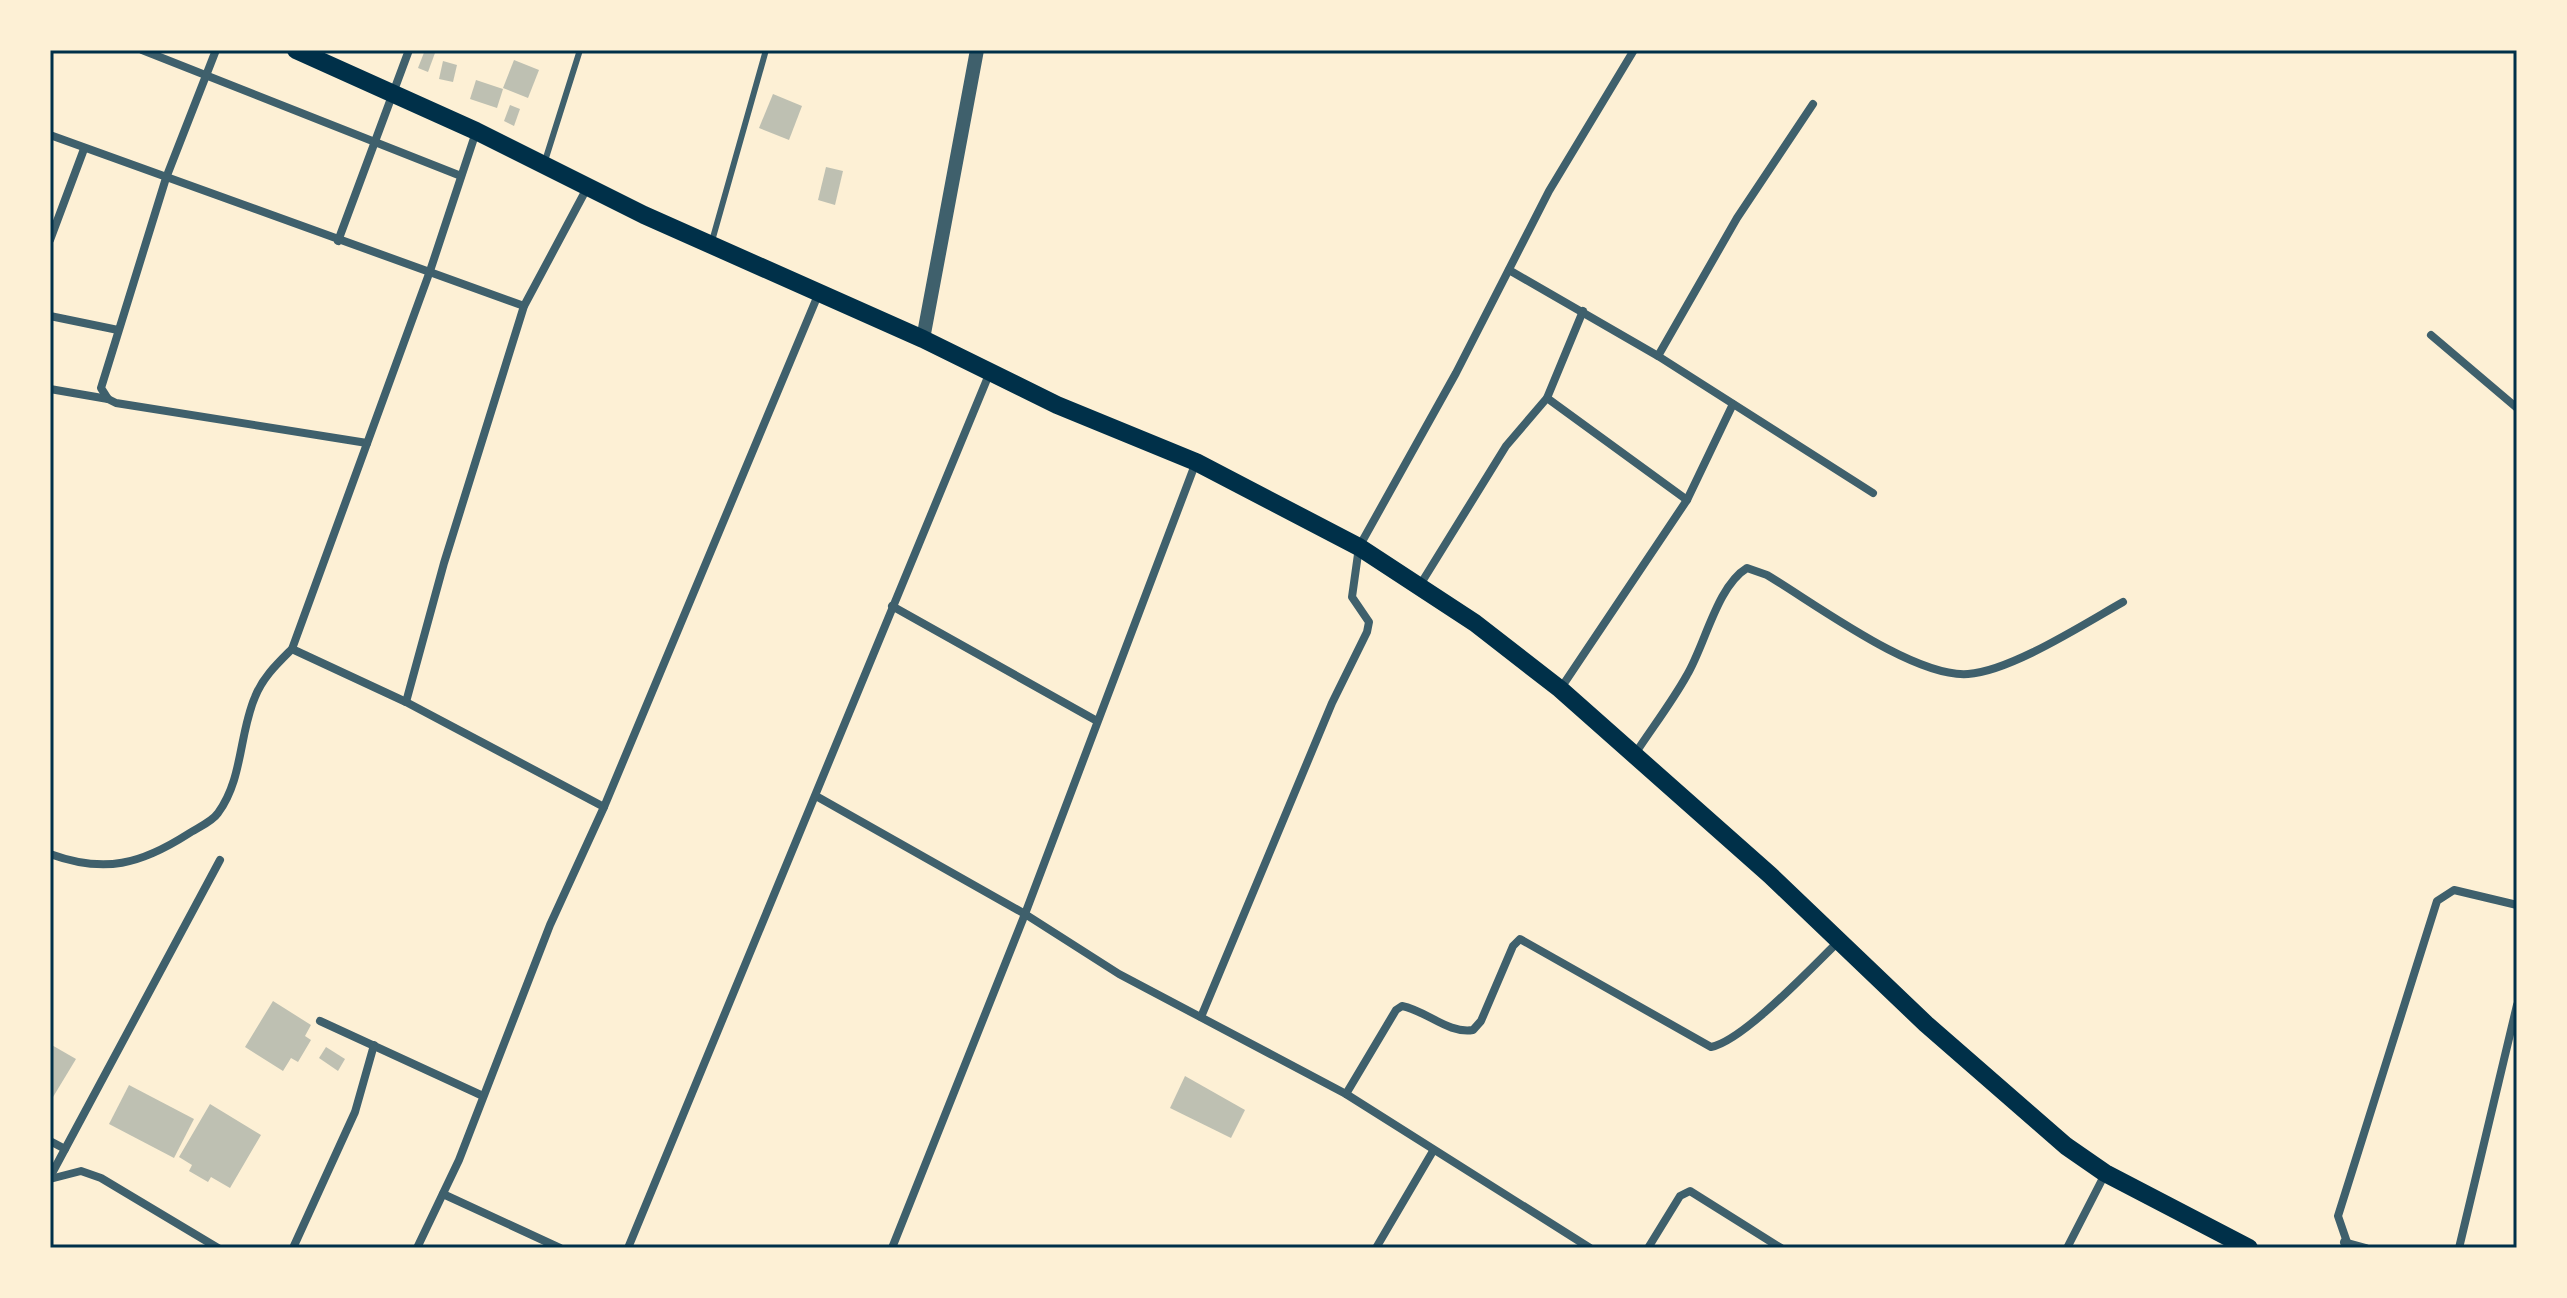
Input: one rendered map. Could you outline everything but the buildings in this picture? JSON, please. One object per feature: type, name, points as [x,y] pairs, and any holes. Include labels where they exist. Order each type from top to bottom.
[{"type":"main road","points":[[296,50],[476,131],[543,168],[818,295],[923,339],[1057,405],[1196,462],[1359,547],[1475,623],[1560,689],[1635,754],[2015,1105],[2105,1173],[2249,1248]]},
{"type":"street","points":[[142,50],[205,78],[461,176]]},
{"type":"street","points":[[108,399],[101,388],[118,330],[135,285],[166,178],[216,50]]},
{"type":"street","points":[[338,241],[409,50]]},
{"type":"street","points":[[923,339],[977,50]]},
{"type":"street","points":[[1201,1017],[1332,703],[1367,632],[1369,622],[1352,597],[1359,547],[1549,191],[1634,50]]},
{"type":"street","points":[[1658,356],[1737,218],[1813,104]]},
{"type":"street","points":[[50,854],[68,861],[113,866],[156,854],[218,815],[235,777],[254,699],[268,672],[292,649],[430,271],[476,131]]},
{"type":"street","points":[[50,135],[524,306]]},
{"type":"street","points":[[50,240],[84,149]]},
{"type":"street","points":[[406,702],[448,549],[524,306],[587,188]]},
{"type":"street","points":[[1509,270],[1658,356],[1873,493]]},
{"type":"street","points":[[417,1248],[443,1194],[550,925],[604,807],[818,295]]},
{"type":"street","points":[[1420,586],[1506,446],[1547,398],[1583,311]]},
{"type":"street","points":[[50,316],[118,330]]},
{"type":"street","points":[[2431,335],[2517,408]]},
{"type":"street","points":[[628,1248],[990,372]]},
{"type":"street","points":[[50,389],[367,443]]},
{"type":"street","points":[[1547,398],[1687,500]]},
{"type":"street","points":[[1560,689],[1687,500],[1733,404]]},
{"type":"street","points":[[892,1248],[1025,914],[1196,462]]},
{"type":"street","points":[[1635,754],[1688,675],[1724,592],[1738,573],[1747,568],[1767,575],[1914,664],[1967,674],[2044,646],[2123,602]]},
{"type":"street","points":[[892,606],[1097,721]]},
{"type":"street","points":[[292,649],[406,702],[604,807]]},
{"type":"street","points":[[816,796],[1025,914],[1119,974],[1346,1094],[1590,1248]]},
{"type":"street","points":[[50,1178],[220,860]]},
{"type":"street","points":[[2366,1248],[2347,1245],[2338,1216],[2437,901],[2454,890],[2517,905]]},
{"type":"street","points":[[1346,1094],[1396,1010],[1402,1006],[1415,1009],[1460,1032],[1473,1030],[1481,1021],[1513,946],[1520,939],[1711,1047],[1722,1045],[1755,1018],[1839,941]]},
{"type":"street","points":[[2459,1248],[2517,1005]]},
{"type":"street","points":[[320,1021],[483,1096]]},
{"type":"street","points":[[293,1248],[355,1112],[374,1045]]},
{"type":"street","points":[[50,1141],[65,1149]]},
{"type":"street","points":[[1376,1248],[1433,1151]]},
{"type":"street","points":[[50,1178],[81,1171],[101,1178],[218,1248]]},
{"type":"street","points":[[2067,1248],[2105,1173]]},
{"type":"street","points":[[1648,1248],[1680,1196],[1690,1191],[1781,1248]]},
{"type":"street","points":[[443,1194],[560,1248]]},
{"type":"lane","points":[[543,168],[580,50]]},
{"type":"lane","points":[[711,244],[766,50]]}]
